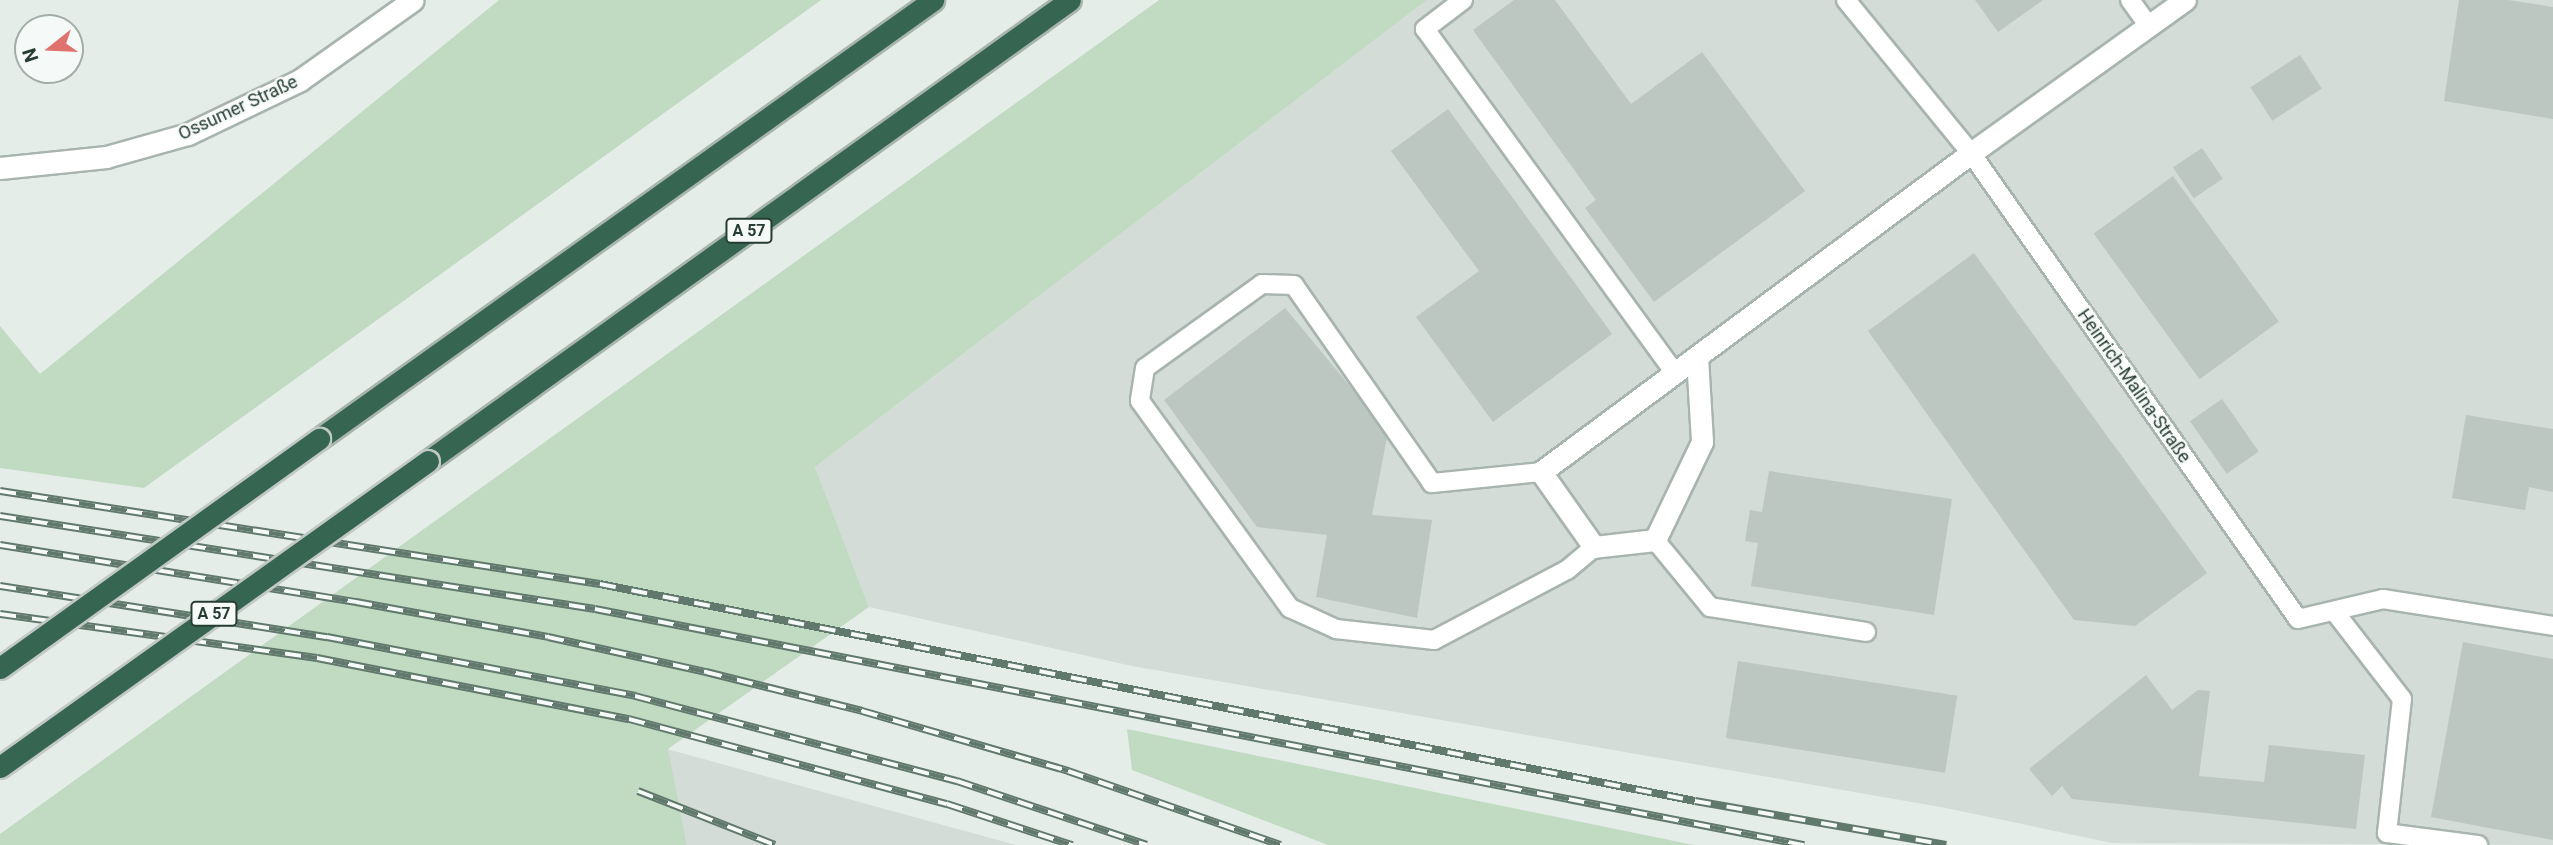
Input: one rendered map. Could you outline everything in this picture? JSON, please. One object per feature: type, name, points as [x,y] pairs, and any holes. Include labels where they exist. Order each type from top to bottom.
[{"type":"highway","points":[[0,668],[933,0]]},
{"type":"highway","name":"A 57","points":[[0,767],[1070,0]]},
{"type":"street","name":"Ossumer Straße","points":[[0,167],[106,157],[188,134],[300,80],[413,0]]},
{"type":"street","points":[[1698,357],[1702,442],[1655,540],[1594,547],[1541,472],[1971,153],[2185,0]]},
{"type":"lane","points":[[1463,0],[1425,30],[1676,374]]},
{"type":"lane","name":"Heinrich-Malina-Straße","points":[[1846,0],[1971,153],[2298,619],[2334,611]]},
{"type":"lane","points":[[2130,0],[2149,26]]},
{"type":"lane","points":[[1541,472],[1432,483],[1294,285],[1262,284],[1145,368],[1140,401],[1290,608],[1336,629],[1434,640],[1567,570],[1594,547]]},
{"type":"lane","points":[[1655,540],[1710,607],[1866,632]]},
{"type":"lane","points":[[2478,845],[2387,833],[2402,699],[2334,611],[2384,599],[2553,626]]},
{"type":"shaded area","points":[[1427,0],[2553,0],[2553,845],[2112,843],[1946,808],[1132,666],[869,607],[815,467]]},
{"type":"shaded area","points":[[667,749],[1016,845],[687,845]]},
{"type":"green space","points":[[499,0],[821,0],[144,488],[0,468],[0,326],[40,374]]},
{"type":"green space","points":[[1159,0],[1427,0],[815,467],[869,607],[668,749],[687,845],[0,845],[0,834]]},
{"type":"green space","points":[[1127,729],[1695,845],[1328,845],[1132,770]]},
{"type":"building","points":[[1514,0],[1555,0],[1631,104],[1702,52],[1805,191],[1654,302],[1585,208],[1596,200],[1473,30]]},
{"type":"building","points":[[1975,0],[2043,0],[1998,32]]},
{"type":"building","points":[[2459,0],[2508,0],[2553,7],[2553,119],[2444,101]]},
{"type":"building","points":[[2300,55],[2322,89],[2272,121],[2251,87]]},
{"type":"building","points":[[1448,109],[1612,334],[1493,422],[1416,317],[1479,271],[1391,151]]},
{"type":"building","points":[[2202,148],[2223,179],[2194,198],[2173,168]]},
{"type":"building","points":[[2173,176],[2279,322],[2200,379],[2094,234]]},
{"type":"building","points":[[1974,253],[2207,573],[2135,626],[2074,620],[1868,331]]},
{"type":"building","points":[[1285,308],[1388,432],[1372,515],[1432,520],[1417,618],[1316,597],[1327,535],[1257,527],[1164,400]]},
{"type":"building","points":[[2222,399],[2259,451],[2227,474],[2190,421]]},
{"type":"building","points":[[2466,415],[2553,429],[2553,492],[2529,487],[2525,510],[2452,498]]},
{"type":"building","points":[[1769,471],[1952,499],[1934,615],[1751,586],[1758,543],[1745,541],[1750,510],[1762,512]]},
{"type":"building","points":[[2463,642],[2553,659],[2553,840],[2431,817]]},
{"type":"building","points":[[1738,661],[1957,696],[1945,773],[1726,738]]},
{"type":"building","points":[[2146,675],[2172,710],[2198,690],[2210,691],[2199,776],[2264,782],[2269,745],[2365,755],[2356,829],[2072,799],[2062,786],[2052,796],[2029,769]]},
{"type":"railway","points":[[0,491],[600,584],[1695,801],[1946,845]]},
{"type":"railway","points":[[0,516],[595,609],[1804,845]]},
{"type":"railway","points":[[0,545],[356,602],[548,637],[706,672],[862,711],[1068,771],[1280,845]]},
{"type":"railway","points":[[0,586],[327,637],[635,696],[957,781],[1147,845]]},
{"type":"railway","points":[[0,614],[317,658],[629,719],[947,804],[1072,845]]},
{"type":"railway","points":[[638,791],[775,845]]}]
